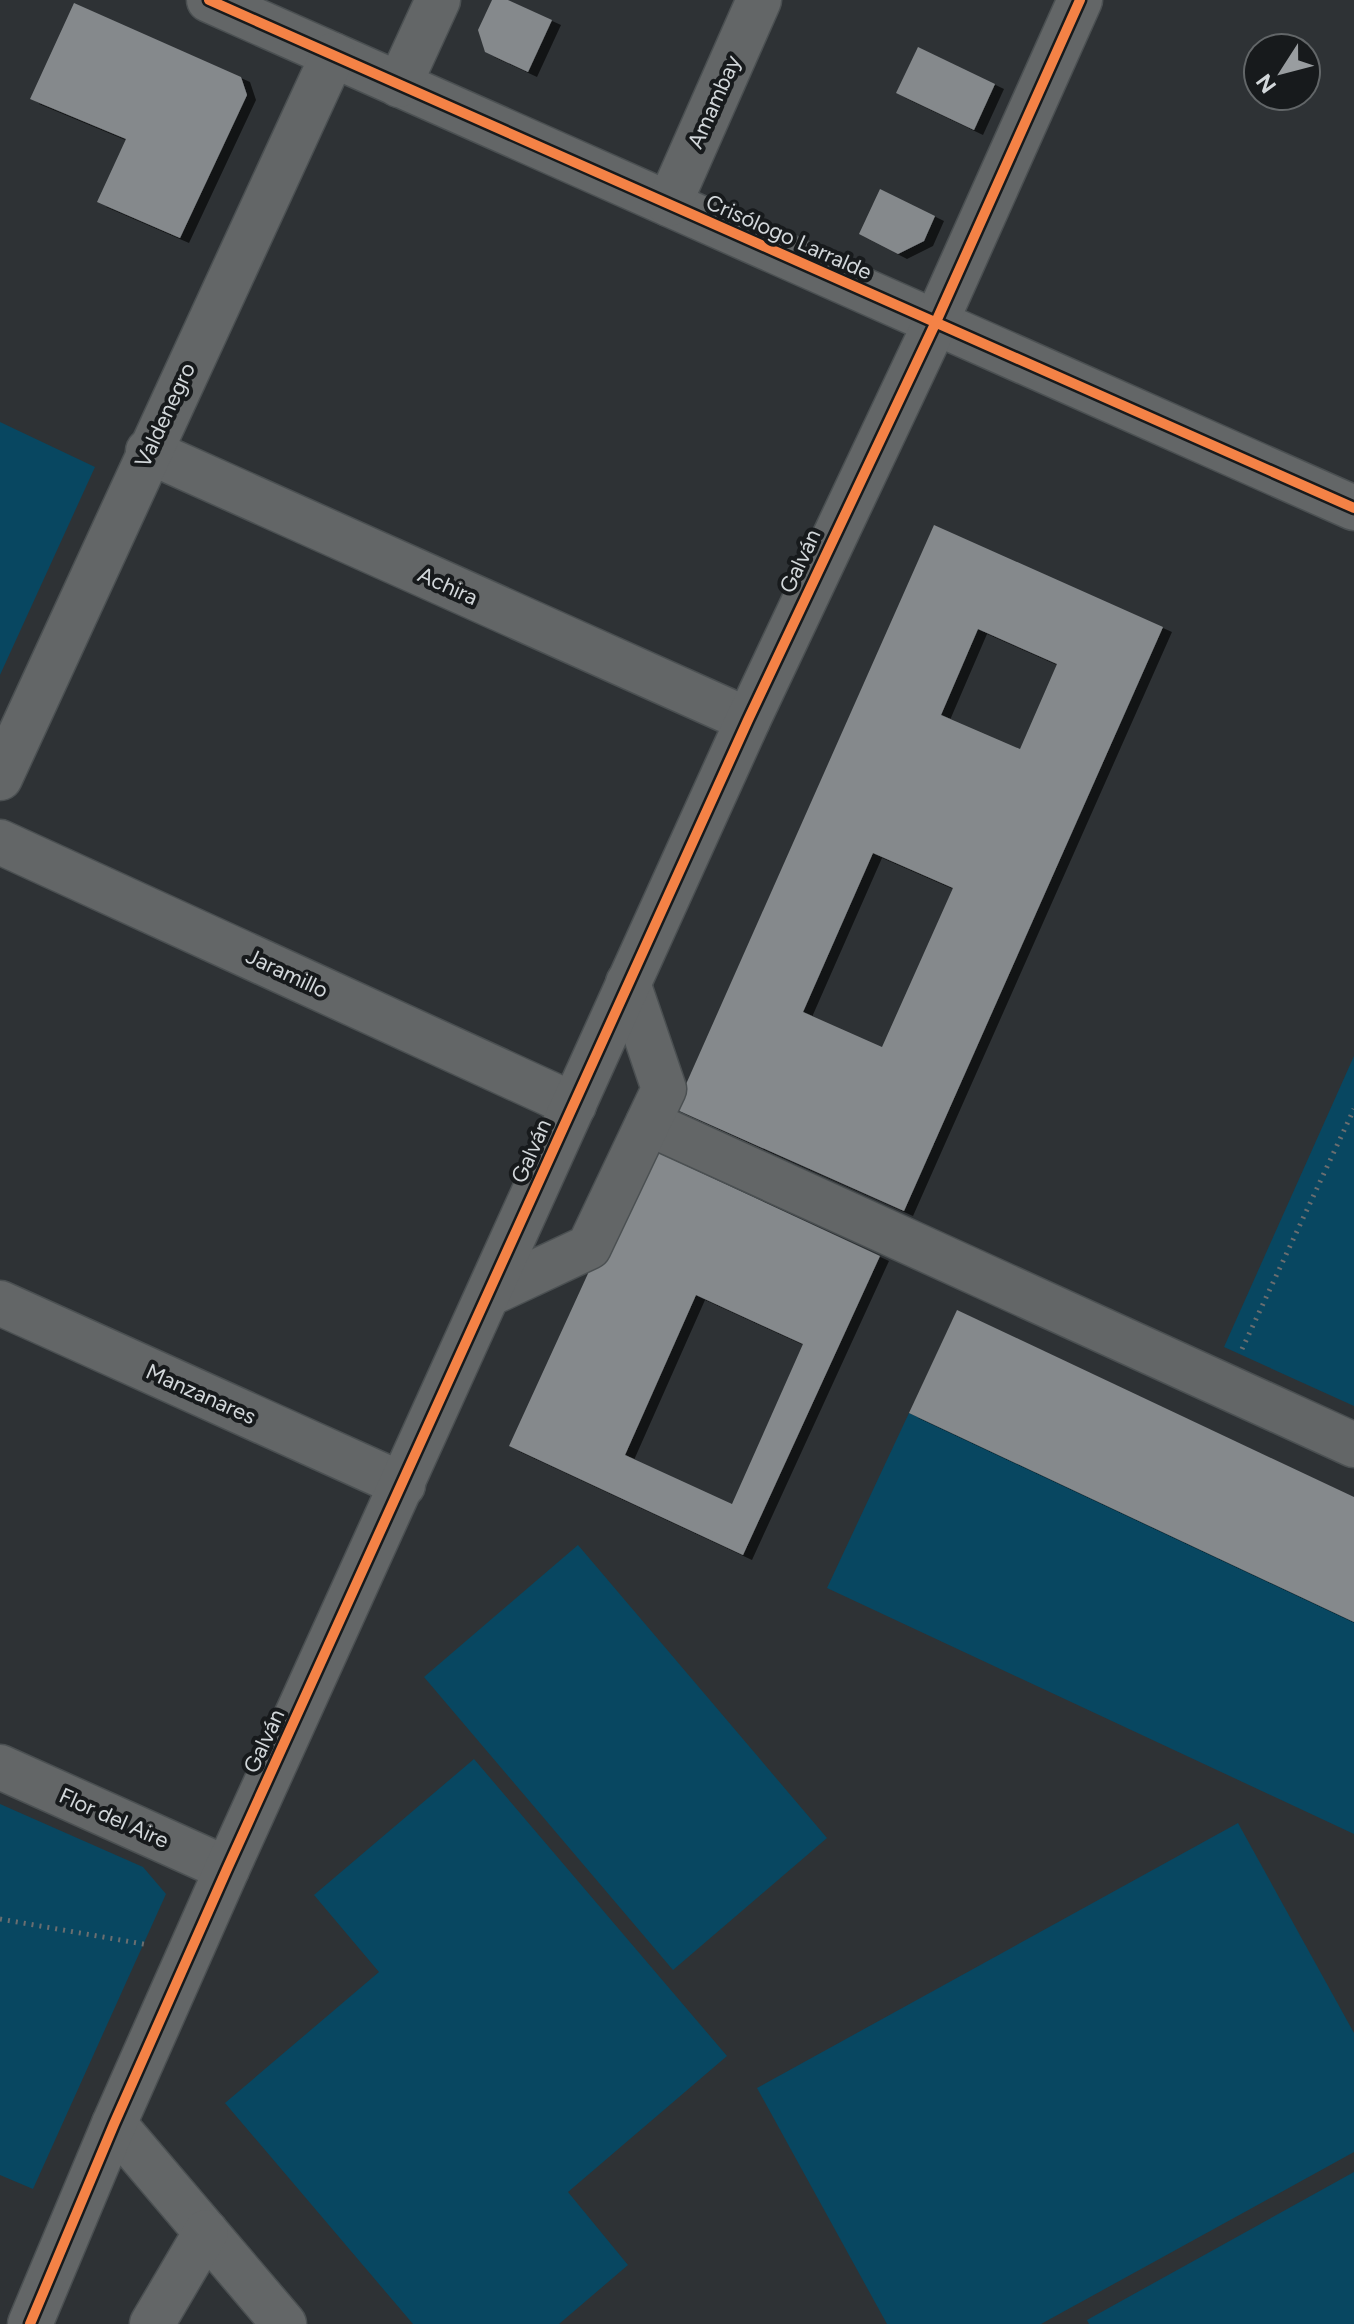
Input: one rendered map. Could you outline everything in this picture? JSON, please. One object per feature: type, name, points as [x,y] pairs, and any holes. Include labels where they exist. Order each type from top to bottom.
[{"type":"street","name":"Crisólogo Larralde","points":[[209,0],[1354,508]]},
{"type":"street","points":[[399,85],[438,0]]},
{"type":"street","name":"Amambay","points":[[669,204],[759,0]]},
{"type":"street","name":"Galván","points":[[30,2324],[227,1869],[748,720],[935,324],[1080,0]]},
{"type":"street","name":"Valdenegro","points":[[0,778],[333,55]]},
{"type":"street","name":"Achira","points":[[148,451],[748,720]]},
{"type":"street","name":"Jaramillo","points":[[0,842],[574,1105]]},
{"type":"street","points":[[489,1294],[589,1247],[664,1089],[628,983]]},
{"type":"street","points":[[648,1123],[1354,1445]]},
{"type":"street","name":"Manzanares","points":[[0,1303],[403,1485]]},
{"type":"street","name":"Flor del Aire","points":[[0,1767],[227,1869]]},
{"type":"street","points":[[114,2124],[284,2324]]},
{"type":"street","points":[[152,2324],[206,2232]]},
{"type":"path","points":[[1225,1386],[1354,1109]]},
{"type":"path","points":[[0,1919],[151,1945]]},
{"type":"shaded area","points":[[0,422],[95,467],[0,675]]},
{"type":"shaded area","points":[[1354,1056],[1354,1406],[1224,1347]]},
{"type":"shaded area","points":[[909,1413],[1354,1622],[1354,1834],[827,1588]]},
{"type":"shaded area","points":[[578,1545],[827,1838],[673,1970],[424,1677]]},
{"type":"shaded area","points":[[474,1759],[727,2056],[568,2192],[628,2265],[559,2324],[413,2324],[225,2103],[379,1972],[314,1895]]},
{"type":"shaded area","points":[[0,1804],[143,1867],[166,1894],[33,2189],[0,2175]]},
{"type":"shaded area","points":[[1238,1823],[1354,2033],[1354,2152],[1041,2324],[887,2324],[757,2088]]},
{"type":"shaded area","points":[[1354,2172],[1354,2324],[1089,2324],[1087,2320]]},
{"type":"building","points":[[492,0],[508,0],[552,20],[528,72],[485,52],[478,30]]},
{"type":"building","points":[[74,3],[241,77],[247,95],[180,238],[97,202],[126,139],[30,99]]},
{"type":"building","points":[[918,47],[995,84],[974,130],[896,93]]},
{"type":"building","points":[[880,189],[935,216],[924,241],[898,254],[859,234]]},
{"type":"building","points":[[934,525],[1163,627],[904,1211],[675,1109]],"holes":[[[978,629],[1057,664],[1020,749],[941,715]],[[873,853],[953,888],[882,1047],[803,1012]]]},
{"type":"building","points":[[646,1147],[880,1256],[743,1555],[509,1446]],"holes":[[[696,1295],[803,1344],[732,1504],[625,1455]]]},
{"type":"building","points":[[957,1310],[1354,1497],[1354,1622],[909,1413]]},
{"type":"cycle path","points":[[209,0],[1354,508]]},
{"type":"cycle path","points":[[30,2324],[227,1869],[748,720],[935,324],[1080,0]]}]
